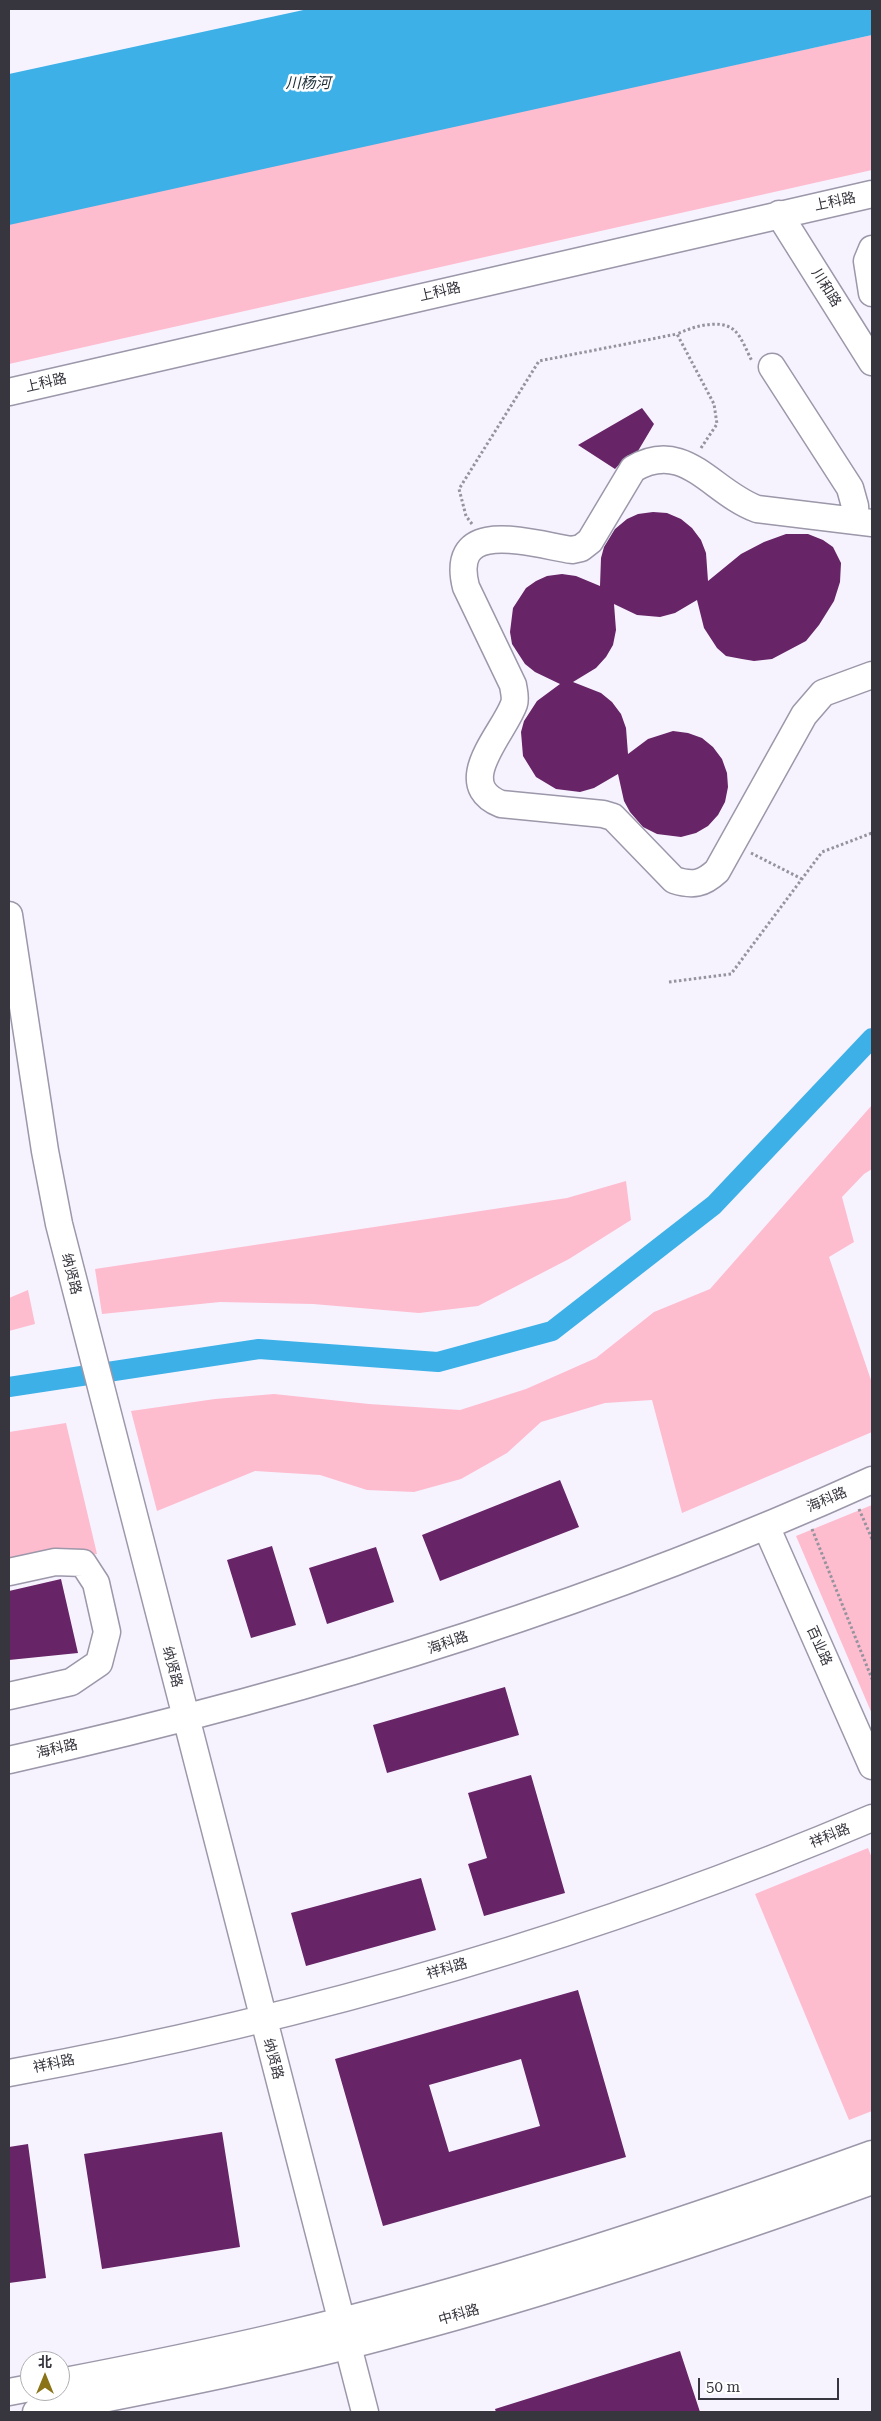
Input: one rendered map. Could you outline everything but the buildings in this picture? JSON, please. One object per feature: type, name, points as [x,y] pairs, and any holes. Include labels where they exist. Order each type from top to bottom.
[{"type":"street","name":"上科路","points":[[9,392],[872,194]]},
{"type":"street","name":"川和路","points":[[779,214],[872,362]]},
{"type":"street","points":[[872,249],[867,261],[872,293]]},
{"type":"street","points":[[772,367],[850,488],[855,506],[864,522]]},
{"type":"street","points":[[864,522],[757,509],[745,504],[689,466],[677,460],[659,458],[643,463],[633,469],[590,541],[581,548],[572,550],[492,539],[482,541],[466,554],[462,571],[466,588],[513,685],[515,696],[509,714],[483,758],[481,782],[492,801],[516,807],[613,816],[674,880],[694,884],[717,871],[804,715],[816,699],[823,693],[872,675]]},
{"type":"street","name":"纳贤路","points":[[9,914],[45,1150],[59,1224],[365,2412]]},
{"type":"street","name":"海科路","points":[[9,1760],[185,1717],[408,1656],[621,1583],[766,1526],[862,1485]]},
{"type":"street","name":"百业路","points":[[766,1526],[872,1766]]},
{"type":"street","points":[[9,1572],[55,1562],[83,1563],[96,1583],[106,1632],[99,1663],[71,1682],[9,1696]]},
{"type":"street","name":"祥科路","points":[[9,2073],[263,2018],[458,1966],[607,1918],[745,1868],[872,1818]]},
{"type":"street","name":"中科路","points":[[36,2412],[286,2361],[345,2333],[543,2265],[707,2213],[872,2154]]},
{"type":"street","name":"中科路","points":[[70,2380],[280,2336],[345,2333],[550,2289],[748,2225],[872,2181]]},
{"type":"path","points":[[482,541],[466,516],[460,489],[539,361],[677,334],[689,328],[721,324],[734,330],[759,372],[772,367]]},
{"type":"path","points":[[677,334],[714,404],[717,424],[689,466]]},
{"type":"path","points":[[669,982],[730,974],[822,852],[872,833]]},
{"type":"path","points":[[733,843],[802,879]]},
{"type":"path","points":[[862,1485],[872,1539]]},
{"type":"path","points":[[804,1510],[872,1679]]},
{"type":"shaded area","points":[[872,35],[872,170],[9,364],[9,222]]},
{"type":"shaded area","points":[[872,1105],[872,1169],[864,1174],[842,1197],[854,1242],[829,1257],[872,1383],[872,1432],[682,1513],[652,1400],[605,1403],[541,1422],[507,1453],[461,1479],[414,1492],[367,1490],[320,1475],[255,1471],[157,1511],[131,1411],[215,1399],[274,1394],[369,1404],[460,1410],[526,1389],[596,1358],[654,1312],[710,1289]]},
{"type":"shaded area","points":[[626,1181],[631,1220],[569,1259],[478,1306],[419,1313],[313,1304],[220,1302],[102,1314],[95,1269],[567,1198]]},
{"type":"shaded area","points":[[28,1290],[35,1324],[9,1331],[9,1298]]},
{"type":"shaded area","points":[[66,1423],[97,1554],[9,1563],[9,1432]]},
{"type":"shaded area","points":[[872,1505],[872,1714],[796,1536]]},
{"type":"shaded area","points":[[868,1848],[872,1858],[872,2111],[849,2120],[755,1894]]},
{"type":"water","name":"川杨河","points":[[308,9],[872,9],[872,35],[9,225],[9,74]]},
{"type":"waterway","points":[[9,1387],[259,1349],[438,1362],[552,1331],[714,1205],[872,1038]]}]
